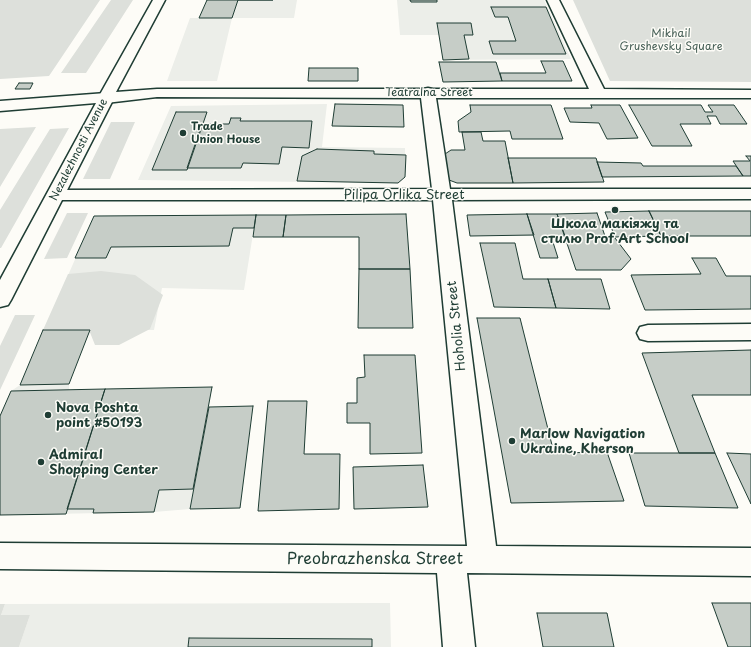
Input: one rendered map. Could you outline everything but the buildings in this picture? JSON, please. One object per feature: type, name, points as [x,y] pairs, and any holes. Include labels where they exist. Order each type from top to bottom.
[{"type":"street","name":"Nezalezhnosti Avenue","points":[[0,300],[159,0]]},
{"type":"street","points":[[553,0],[599,94]]},
{"type":"street","name":"Teatralna Street","points":[[0,106],[157,93],[428,92],[751,94]]},
{"type":"street","name":"Hoholia Street","points":[[428,92],[442,195],[483,560]]},
{"type":"street","name":"Pilipa Orlika Street","points":[[56,195],[751,194]]},
{"type":"street","points":[[648,333],[751,332]]},
{"type":"street","name":"Preobrazhenska Street","points":[[0,556],[751,562]]},
{"type":"street","points":[[452,560],[459,647]]},
{"type":"shaded area","points":[[207,0],[297,0],[294,18],[232,18],[217,81],[167,81],[190,18],[199,18]]},
{"type":"shaded area","points":[[397,0],[544,0],[571,59],[443,60],[439,35],[400,35]]},
{"type":"shaded area","points":[[327,104],[322,147],[405,148],[405,177],[398,183],[138,180],[171,106]]},
{"type":"shaded area","points":[[256,215],[244,290],[162,288],[154,330],[90,330],[69,384],[69,390],[212,387],[190,509],[154,512],[0,515],[0,416],[11,391],[20,385],[94,216]]},
{"type":"shaded area","points":[[390,603],[391,647],[19,647],[30,615],[1,615],[5,604]]},
{"type":"green space","points":[[0,0],[100,0],[49,76],[0,79]]},
{"type":"green space","points":[[111,0],[133,0],[86,73],[61,73]]},
{"type":"green space","name":"Mikhail Grushevsky Square","points":[[573,0],[751,0],[751,82],[610,81]]},
{"type":"green space","points":[[111,122],[135,122],[110,179],[83,179]]},
{"type":"green space","points":[[36,127],[0,187],[0,129]]},
{"type":"green space","points":[[69,128],[0,248],[0,210],[50,129]]},
{"type":"green space","points":[[67,213],[88,213],[67,258],[44,259]]},
{"type":"green space","points":[[101,271],[135,275],[163,295],[150,329],[119,345],[95,345],[89,330],[43,330],[68,274]]},
{"type":"green space","points":[[15,315],[35,315],[0,390],[0,346]]},
{"type":"green space","points":[[0,604],[5,604],[1,615],[30,615],[19,647],[0,647]]},
{"type":"place","name":"Trade Union House","points":[[183,133]]},
{"type":"place","name":"Школа макіяжу та стилю Prof Art School","points":[[615,210]]},
{"type":"place","name":"Nova Poshta point #50193","points":[[48,415]]},
{"type":"place","name":"Marlow Navigation Ukraine, Kherson","points":[[512,441]]},
{"type":"place","name":"Admiral Shopping Center","points":[[41,462]]}]
